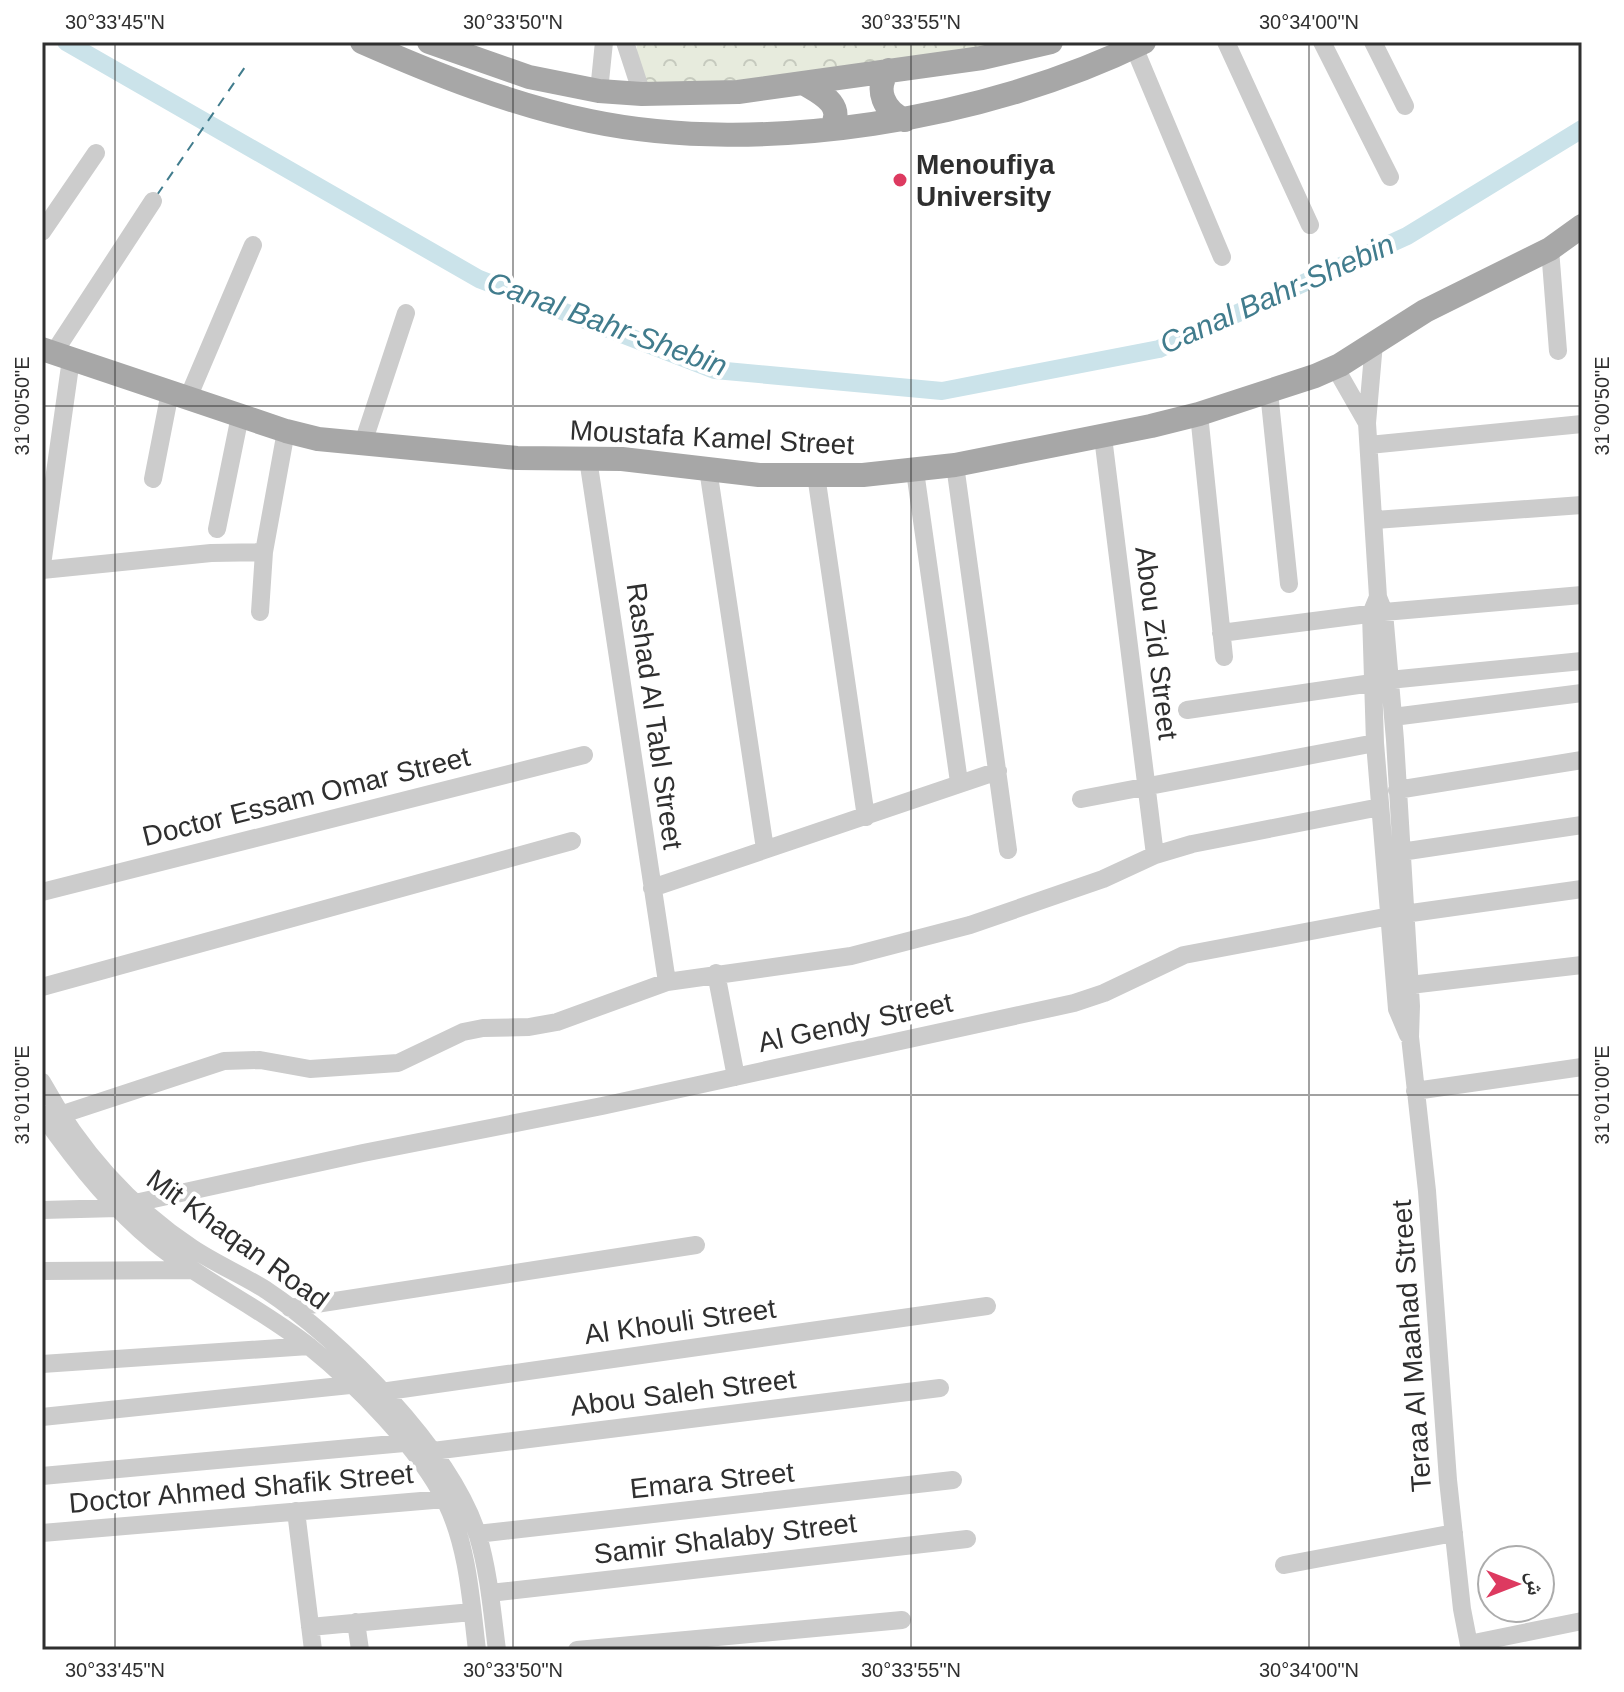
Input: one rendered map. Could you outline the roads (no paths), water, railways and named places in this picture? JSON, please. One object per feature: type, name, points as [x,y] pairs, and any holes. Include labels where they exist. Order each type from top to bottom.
[{"type":"main road","points":[[362,42],[483,92],[593,121],[664,131],[710,133],[831,128],[905,120],[1021,90],[1139,45]]},
{"type":"main road","points":[[429,42],[529,77],[599,91],[642,94],[738,92],[805,84],[982,58],[1051,42]]},
{"type":"main road","points":[[889,70],[882,85],[884,103],[897,117],[905,120]]},
{"type":"main road","points":[[805,84],[834,105],[836,117],[831,128]]},
{"type":"main road","name":"Moustafa Kamel Street","points":[[55,354],[318,439],[517,458],[622,459],[759,475],[915,471],[1103,437],[1199,414],[1269,392],[1335,367],[1425,311],[1550,249],[1582,226]]},
{"type":"street","points":[[599,91],[604,42]]},
{"type":"street","points":[[625,42],[642,94]]},
{"type":"street","points":[[1226,42],[1310,225]]},
{"type":"street","points":[[1322,42],[1390,177]]},
{"type":"street","points":[[1373,42],[1405,106]]},
{"type":"street","points":[[1139,45],[1222,257]]},
{"type":"street","points":[[42,232],[96,153]]},
{"type":"street","points":[[153,201],[55,354],[42,567],[211,553],[264,552]]},
{"type":"street","points":[[153,479],[179,395],[253,245]]},
{"type":"street","points":[[1550,249],[1558,351]]},
{"type":"street","points":[[363,443],[406,313]]},
{"type":"street","name":"Teraa Al Maahad Street","points":[[1374,343],[1367,423],[1375,520],[1380,681],[1375,743],[1380,807],[1410,985],[1410,1037],[1427,1191],[1454,1533],[1469,1647]]},
{"type":"street","name":"Teraa Al Maahad Street","points":[[1335,367],[1367,423]]},
{"type":"street","points":[[1269,392],[1289,584]]},
{"type":"street","points":[[1199,414],[1224,657]]},
{"type":"street","points":[[217,529],[240,416]]},
{"type":"street","points":[[1369,445],[1582,424]]},
{"type":"street","points":[[260,612],[264,552],[286,431]]},
{"type":"street","name":"Abou Zid Street","points":[[1103,437],[1155,855]]},
{"type":"street","name":"Rashad Al Tabl Street","points":[[588,459],[667,982]]},
{"type":"street","points":[[955,465],[1008,850]]},
{"type":"street","points":[[708,469],[765,849]]},
{"type":"street","points":[[915,471],[959,782]]},
{"type":"street","points":[[816,475],[866,817]]},
{"type":"street","points":[[1375,520],[1582,505]]},
{"type":"street","points":[[1221,633],[1377,607],[1582,595]]},
{"type":"street","points":[[1187,710],[1380,681],[1582,661]]},
{"type":"street","name":"Teraa Al Maahad Street","points":[[1380,681],[1393,717],[1401,852],[1397,1009],[1410,1037]]},
{"type":"street","points":[[1393,717],[1582,693]]},
{"type":"street","points":[[1081,799],[1375,743]]},
{"type":"street","name":"Doctor Essam Omar Street","points":[[42,892],[584,755]]},
{"type":"street","points":[[1397,790],[1582,760]]},
{"type":"street","points":[[1377,769],[1396,764]]},
{"type":"street","points":[[652,888],[998,771]]},
{"type":"street","points":[[51,1114],[224,1061],[260,1060],[310,1069],[398,1063],[463,1032],[557,1022],[667,982],[839,958],[902,943],[970,925],[1192,844],[1380,807]]},
{"type":"street","points":[[1401,852],[1582,825]]},
{"type":"street","points":[[42,987],[572,841]]},
{"type":"street","name":"Al Gendy Street","points":[[42,1210],[127,1205],[1074,1003],[1104,993],[1184,955],[1398,915],[1582,889]]},
{"type":"street","points":[[1410,985],[1582,965]]},
{"type":"street","points":[[716,973],[736,1077]]},
{"type":"street","points":[[1415,1091],[1582,1067]]},
{"type":"street","name":"Mit Khaqan Road","points":[[42,1082],[51,1114],[79,1164],[127,1205],[190,1247],[263,1288],[290,1308],[381,1392],[433,1451],[459,1492],[477,1534],[490,1593],[497,1650]]},
{"type":"street","name":"Mit Khaqan Road","points":[[127,1205],[154,1242],[309,1346],[404,1443],[445,1499],[461,1544],[477,1650]]},
{"type":"street","points":[[290,1308],[696,1245]]},
{"type":"street","points":[[42,1271],[193,1270]]},
{"type":"street","name":"Al Khouli Street","points":[[381,1392],[987,1306]]},
{"type":"street","points":[[42,1364],[309,1346]]},
{"type":"street","points":[[42,1417],[350,1385]]},
{"type":"street","name":"Abou Saleh Street","points":[[433,1451],[940,1388]]},
{"type":"street","points":[[42,1476],[404,1443]]},
{"type":"street","name":"Emara Street","points":[[477,1534],[953,1480]]},
{"type":"street","name":"Doctor Ahmed Shafik Street","points":[[42,1533],[445,1499]]},
{"type":"street","points":[[296,1511],[313,1650]]},
{"type":"street","points":[[1284,1565],[1454,1533]]},
{"type":"street","name":"Samir Shalaby Street","points":[[490,1593],[967,1539]]},
{"type":"street","points":[[310,1627],[472,1612]]},
{"type":"street","points":[[577,1650],[902,1620]]},
{"type":"street","points":[[1469,1647],[1582,1621]]},
{"type":"street","points":[[356,1622],[360,1650]]},
{"type":"waterway","name":"Canal Bahr-Shebin","points":[[66,42],[479,279],[715,370],[942,391],[1159,349],[1407,236],[1582,129]]},
{"type":"place","name":"Menoufiya University","points":[[900,180]]}]
